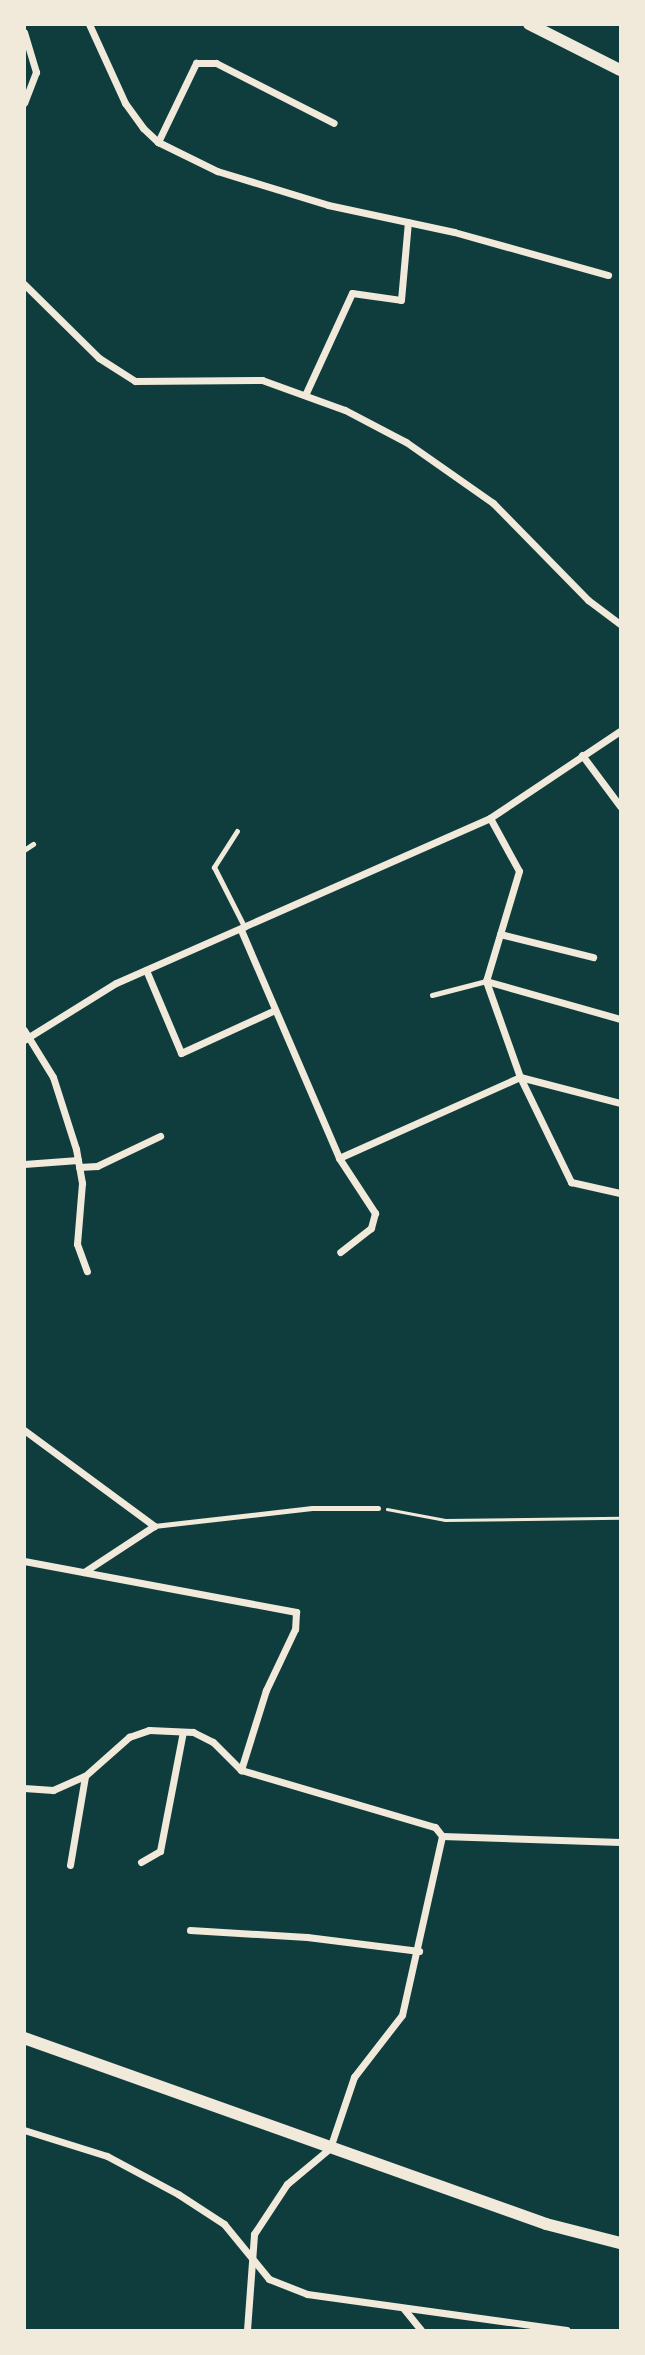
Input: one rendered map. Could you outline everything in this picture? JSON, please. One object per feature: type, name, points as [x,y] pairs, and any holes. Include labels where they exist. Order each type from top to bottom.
[{"type":"street","points":[[89,24],[125,103],[158,142],[217,171],[289,195],[408,222],[608,275]]},
{"type":"street","points":[[529,24],[621,70]]},
{"type":"street","points":[[24,32],[36,72],[24,103]]},
{"type":"street","points":[[158,142],[196,63],[216,63],[334,123]]},
{"type":"street","points":[[306,393],[352,293],[401,300],[408,222]]},
{"type":"street","points":[[24,284],[115,372],[135,381],[262,380],[306,393],[406,442],[493,503],[570,583],[621,624]]},
{"type":"street","points":[[87,1271],[77,1244],[79,1163],[52,1077],[26,1035],[116,983],[491,818],[621,731]]},
{"type":"street","points":[[582,755],[621,806]]},
{"type":"street","points":[[491,818],[519,872],[486,981],[520,1077],[571,1182],[621,1193]]},
{"type":"street","points":[[243,929],[339,1158],[375,1213],[371,1228],[340,1252]]},
{"type":"street","points":[[500,934],[593,957]]},
{"type":"street","points":[[146,970],[181,1053],[275,1010]]},
{"type":"street","points":[[486,981],[621,1019]]},
{"type":"street","points":[[339,1158],[520,1077],[621,1103]]},
{"type":"street","points":[[24,1164],[79,1163],[97,1166],[160,1136]]},
{"type":"street","points":[[24,1430],[153,1526],[83,1572]]},
{"type":"street","points":[[24,1560],[296,1612],[295,1629],[265,1690],[241,1770]]},
{"type":"street","points":[[24,1788],[53,1790],[85,1776],[129,1737],[149,1730],[183,1732],[213,1742],[241,1770],[435,1827],[442,1836],[419,1951],[402,2015],[354,2077],[330,2148],[287,2184],[254,2234],[247,2330]]},
{"type":"street","points":[[141,1862],[160,1851],[183,1732]]},
{"type":"street","points":[[70,1865],[85,1776]]},
{"type":"street","points":[[442,1836],[621,1842]]},
{"type":"street","points":[[190,1930],[307,1937],[419,1951]]},
{"type":"street","points":[[24,2038],[546,2224],[621,2243]]},
{"type":"street","points":[[24,2130],[107,2156],[178,2194],[224,2224],[269,2279],[307,2294],[567,2330]]},
{"type":"street","points":[[404,2309],[421,2330]]},
{"type":"lane","points":[[237,831],[214,867],[243,929]]},
{"type":"lane","points":[[24,850],[33,844]]},
{"type":"lane","points":[[432,995],[486,981]]},
{"type":"lane","points":[[153,1526],[312,1508],[379,1508]]},
{"type":"path","points":[[379,1508],[445,1520],[621,1518]]}]
